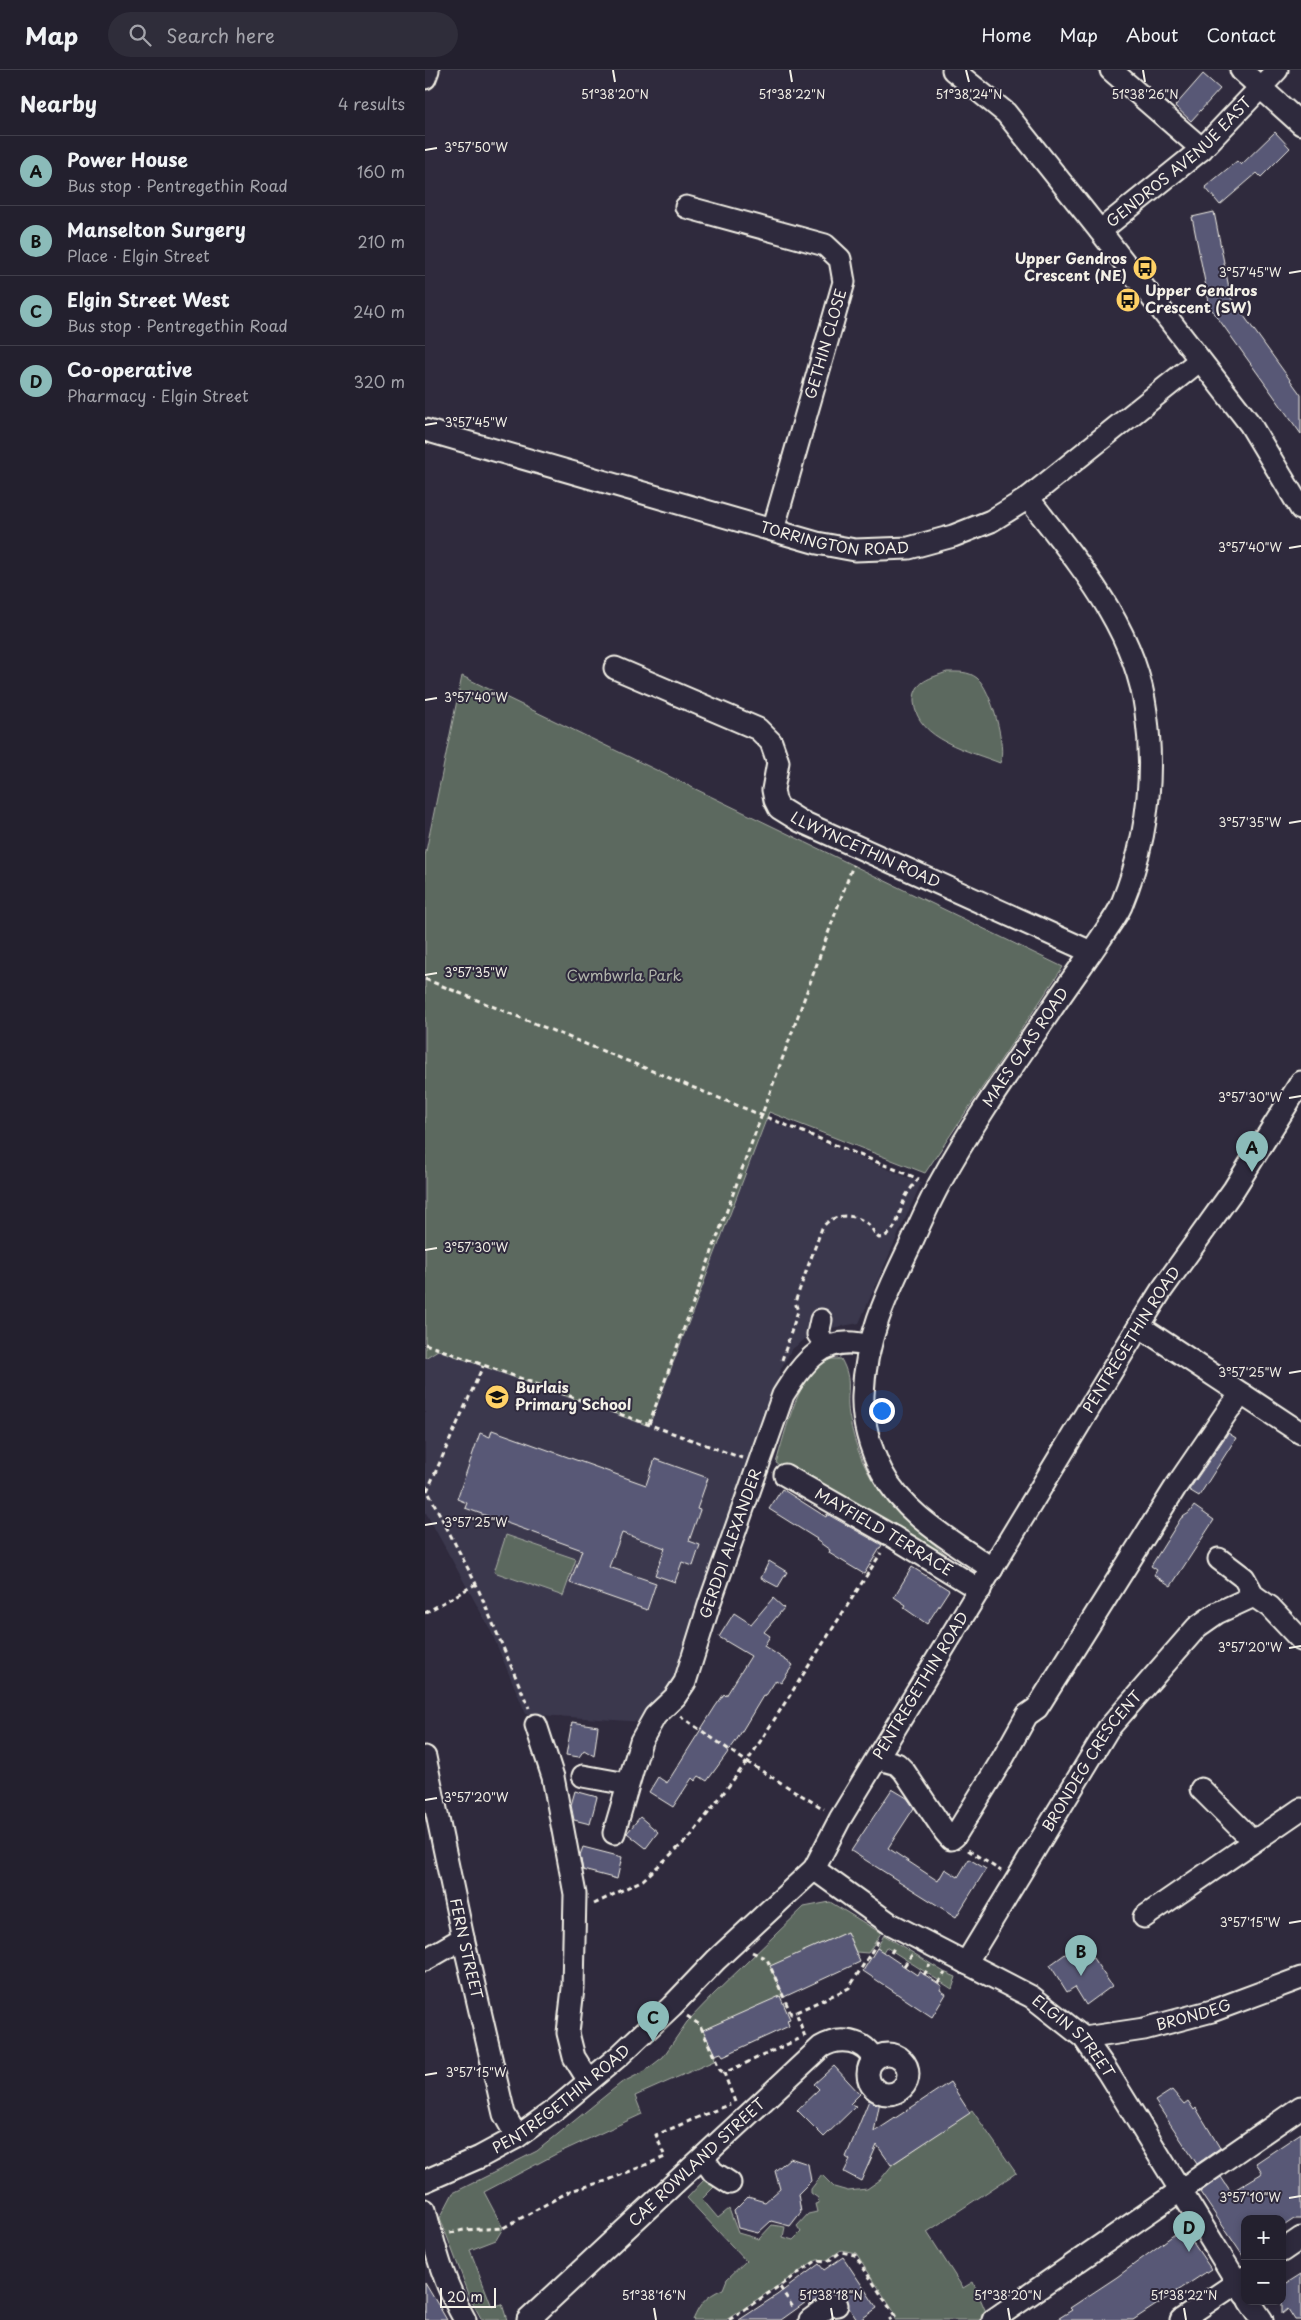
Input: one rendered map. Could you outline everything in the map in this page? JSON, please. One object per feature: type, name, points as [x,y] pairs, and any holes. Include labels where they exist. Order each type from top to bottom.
[{"type":"street","points":[[425,78],[428,70]]},
{"type":"street","points":[[953,70],[1007,113],[1101,231],[1250,424],[1301,509]]},
{"type":"street","points":[[1111,70],[1202,149]]},
{"type":"street","points":[[1241,70],[1301,124]]},
{"type":"street","name":"GENDROS AVENUE EAST","points":[[1101,231],[1202,149],[1277,70]]},
{"type":"street","name":"GETHIN CLOSE","points":[[686,207],[825,245],[840,259],[844,282],[773,530]]},
{"type":"street","name":"TORRINGTON ROAD","points":[[425,430],[817,543],[855,550],[909,548],[953,536],[991,521],[1028,498],[1199,360]]},
{"type":"street","name":"MAES GLAS ROAD","points":[[992,1570],[915,1514],[897,1495],[883,1473],[864,1423],[863,1395],[869,1346],[880,1308],[940,1182],[989,1101],[1119,910],[1133,874],[1146,821],[1149,762],[1146,710],[1134,664],[1112,612],[1092,580],[1028,498]]},
{"type":"street","name":"LLWYNCETHIN ROAD","points":[[615,668],[757,729],[771,742],[778,762],[773,790],[779,808],[799,821],[1091,952]]},
{"type":"street","name":"PENTREGETHIN ROAD","points":[[425,2181],[479,2157],[517,2136],[557,2108],[672,2006],[733,1943],[813,1870],[840,1819],[879,1759],[1139,1326],[1161,1291],[1234,1189],[1301,1082]]},
{"type":"street","points":[[821,1320],[818,1334],[827,1347]]},
{"type":"street","points":[[1139,1326],[1301,1434]]},
{"type":"street","name":"GERDDI ALEXANDER","points":[[614,1833],[641,1740],[655,1716],[675,1697],[704,1655],[710,1602],[783,1395],[800,1367],[818,1350],[839,1344],[857,1343],[869,1346]]},
{"type":"street","points":[[879,1759],[897,1764],[904,1771],[951,1839],[955,1836],[999,1766],[1027,1715],[1037,1708],[1175,1488],[1229,1409],[1242,1394]]},
{"type":"street","name":"MAYFIELD TERRACE","points":[[785,1475],[892,1536],[980,1590]]},
{"type":"street","points":[[1219,1559],[1244,1578],[1254,1596],[1270,1607],[1301,1640]]},
{"type":"street","name":"BRONDEG CRESCENT","points":[[966,1963],[1107,1729],[1197,1628],[1217,1613],[1254,1596]]},
{"type":"street","points":[[536,1725],[553,1777],[575,1894],[573,1988],[568,2033],[574,2057],[589,2081]]},
{"type":"street","name":"FERN STREET","points":[[425,1757],[463,1938],[503,2114],[517,2136]]},
{"type":"street","points":[[583,1776],[627,1784]]},
{"type":"street","points":[[1201,1789],[1253,1841]]},
{"type":"street","points":[[1144,1917],[1301,1809]]},
{"type":"street","name":"ELGIN STREET","points":[[813,1870],[889,1923],[1032,1997],[1084,2038],[1241,2283]]},
{"type":"street","points":[[425,1960],[463,1938]]},
{"type":"street","name":"BRONDEG","points":[[1084,2038],[1144,2029],[1212,2011],[1301,1978]]},
{"type":"street","name":"CAE ROWLAND STREET","points":[[529,2320],[703,2158],[759,2103],[826,2044],[837,2040],[855,2042],[869,2052],[874,2060]]},
{"type":"street","points":[[993,2320],[1301,2107]]},
{"type":"street","points":[[703,2158],[713,2172],[730,2183]]},
{"type":"street","points":[[425,2210],[437,2261],[451,2296],[465,2320]]},
{"type":"street","points":[[1286,2248],[1301,2238]]},
{"type":"street","points":[[1181,2320],[1241,2286]]},
{"type":"street","points":[[803,2317],[829,2306],[837,2305]]},
{"type":"street","points":[[1252,2305],[1262,2320]]},
{"type":"path","points":[[649,1424],[859,848]]},
{"type":"path","points":[[425,978],[918,1179],[940,1182]]},
{"type":"path","points":[[425,1344],[759,1464]]},
{"type":"path","points":[[427,1491],[483,1366]]},
{"type":"path","points":[[425,1486],[476,1584],[536,1725]]},
{"type":"path","points":[[576,1914],[643,1880],[691,1836],[747,1762],[892,1536]]},
{"type":"path","points":[[425,1613],[476,1584]]},
{"type":"path","points":[[665,1706],[747,1762],[840,1819]]},
{"type":"path","points":[[951,1839],[1016,1880]]},
{"type":"path","points":[[733,1943],[767,1959],[791,2014],[849,1988],[889,1923]]},
{"type":"path","points":[[432,2238],[464,2230],[503,2228],[570,2191],[606,2181],[665,2157],[657,2135],[735,2102],[724,2073],[720,2070],[700,2025],[672,2006]]},
{"type":"path","points":[[724,2073],[805,2036],[796,2012]]},
{"type":"path","points":[[729,2320],[817,2261],[827,2262],[841,2252],[855,2256],[895,2316],[889,2320]]},
{"type":"path","points":[[779,2287],[803,2317]]},
{"type":"shaded area","name":"Burlais Primary School","points":[[766,1119],[921,1183],[859,1323],[831,1328],[810,1335],[791,1350],[781,1369],[682,1664],[672,1684],[644,1722],[526,1714],[490,1629],[425,1511],[425,1358],[438,1350],[649,1426]]},
{"type":"green space","points":[[947,672],[970,674],[982,684],[992,706],[999,732],[1002,755],[1000,763],[947,742],[924,726],[917,715],[914,702],[916,689],[924,681]]},
{"type":"green space","name":"Cwmbwrla Park","points":[[462,676],[1063,967],[925,1173],[769,1112],[649,1426],[438,1350],[425,1358],[425,856]]},
{"type":"green space","points":[[832,1359],[841,1359],[845,1367],[848,1381],[849,1415],[862,1461],[872,1479],[883,1496],[897,1511],[948,1556],[947,1563],[938,1561],[776,1463],[789,1419],[802,1387],[820,1364]]},
{"type":"green space","points":[[506,1535],[576,1559],[563,1596],[494,1572]]},
{"type":"green space","points":[[830,1902],[881,1933],[868,1953],[856,1952],[847,1932],[771,1966],[784,1995],[704,2030],[715,2055],[714,2061],[635,2096],[642,2114],[556,2154],[484,2192],[503,2228],[496,2240],[470,2250],[492,2307],[502,2304],[507,2320],[482,2320],[472,2302],[440,2218],[453,2193],[537,2151],[621,2083],[645,2071],[663,2057],[687,2022],[714,1994],[804,1907]]},
{"type":"green space","points":[[884,1935],[944,1972],[956,1977],[952,1989],[886,1947],[883,1952],[877,1948]]},
{"type":"green space","points":[[972,2110],[1016,2173],[927,2232],[963,2288],[973,2282],[986,2312],[981,2320],[895,2320],[896,2315],[856,2253],[841,2250],[827,2260],[817,2260],[726,2320],[693,2320],[704,2301],[723,2289],[727,2279],[746,2261],[687,2198],[704,2180],[712,2182],[714,2187],[702,2199],[718,2218],[729,2209],[738,2233],[759,2239],[772,2225],[785,2227],[783,2237],[793,2240],[801,2232],[797,2226],[808,2214],[817,2212],[815,2204],[819,2203],[818,2198],[811,2193],[811,2189],[822,2175],[834,2187],[848,2191],[867,2189],[880,2180],[893,2164]]},
{"type":"building","points":[[1203,74],[1220,89],[1191,121],[1175,106]]},
{"type":"building","points":[[1275,132],[1290,148],[1261,177],[1257,173],[1220,205],[1205,187],[1237,161],[1241,165]]},
{"type":"building","points":[[1214,212],[1231,298],[1301,395],[1301,434],[1210,307],[1192,217]]},
{"type":"building","points":[[492,1430],[646,1485],[655,1459],[708,1478],[697,1509],[700,1510],[689,1541],[700,1545],[693,1566],[682,1562],[675,1582],[655,1575],[665,1548],[622,1533],[609,1567],[656,1583],[647,1610],[570,1583],[582,1550],[465,1508],[467,1503],[457,1499],[480,1433],[490,1437]]},
{"type":"building","points":[[1228,1433],[1236,1438],[1199,1496],[1189,1490]]},
{"type":"building","points":[[782,1489],[826,1517],[827,1514],[882,1545],[864,1574],[829,1553],[830,1550],[817,1539],[769,1509]]},
{"type":"building","points":[[1194,1506],[1214,1520],[1171,1586],[1154,1575],[1157,1570],[1151,1566],[1181,1518],[1189,1513]]},
{"type":"building","points":[[769,1561],[787,1572],[778,1587],[761,1578]]},
{"type":"building","points":[[912,1567],[949,1590],[927,1624],[904,1608],[906,1605],[894,1597]]},
{"type":"building","points":[[773,1598],[784,1608],[764,1632],[770,1636],[764,1646],[793,1665],[781,1683],[776,1680],[765,1697],[763,1696],[736,1741],[707,1781],[699,1776],[695,1781],[692,1778],[673,1807],[649,1792],[658,1777],[667,1783],[715,1707],[724,1694],[726,1696],[751,1656],[719,1637],[734,1613],[751,1624]]},
{"type":"building","points":[[572,1722],[598,1726],[594,1756],[584,1750],[579,1757],[566,1755]]},
{"type":"building","points":[[892,1789],[907,1798],[914,1808],[888,1848],[938,1881],[945,1869],[958,1877],[969,1859],[986,1869],[956,1917],[851,1851]]},
{"type":"building","points":[[575,1791],[597,1797],[590,1824],[574,1820],[571,1805]]},
{"type":"building","points":[[640,1817],[658,1832],[646,1848],[627,1833]]},
{"type":"building","points":[[583,1847],[622,1857],[617,1879],[583,1870],[580,1855]]},
{"type":"building","points":[[847,1932],[860,1962],[784,1997],[770,1966]]},
{"type":"building","points":[[1082,1942],[1112,1986],[1086,2005],[1075,1987],[1067,1992],[1050,1965]]},
{"type":"building","points":[[877,1948],[917,1975],[919,1971],[942,1986],[940,1990],[946,1994],[932,2017],[863,1971]]},
{"type":"building","points":[[780,1996],[790,2019],[787,2020],[789,2026],[723,2056],[721,2053],[715,2055],[703,2030]]},
{"type":"building","points":[[834,2066],[860,2094],[850,2104],[856,2106],[824,2137],[797,2110],[819,2089],[814,2084]]},
{"type":"building","points":[[950,2082],[970,2113],[891,2165],[877,2145],[861,2181],[844,2172],[850,2160],[846,2157],[876,2083],[883,2086],[874,2132]]},
{"type":"building","points":[[1172,2090],[1184,2104],[1188,2101],[1194,2110],[1196,2108],[1220,2148],[1197,2164],[1155,2101]]},
{"type":"building","points":[[1301,2133],[1301,2219],[1294,2219],[1286,2224],[1286,2215],[1241,2215],[1241,2253],[1200,2192],[1221,2177],[1231,2192],[1261,2174],[1262,2172],[1256,2163]]},
{"type":"building","points":[[790,2158],[808,2164],[811,2181],[798,2194],[801,2212],[790,2226],[771,2221],[758,2233],[738,2228],[734,2211],[748,2197],[765,2202],[780,2189],[775,2171]]},
{"type":"building","points":[[1183,2228],[1211,2269],[1133,2320],[1056,2320],[1072,2310],[1070,2308],[1117,2277]]},
{"type":"building","points":[[843,2257],[877,2308],[860,2320],[857,2320],[849,2308],[847,2297],[837,2291],[822,2296],[811,2304],[809,2300],[781,2320],[739,2320],[819,2264],[824,2270]]},
{"type":"building","points":[[1301,2274],[1301,2320],[1295,2320],[1288,2309],[1282,2314],[1282,2305],[1286,2305],[1286,2283]]},
{"type":"building","points":[[425,2283],[440,2308],[447,2320],[425,2320]]},
{"type":"place","name":"Upper Gendros Crescent (NE)","points":[[1145,268]]},
{"type":"place","name":"Upper Gendros Crescent (SW)","points":[[1128,300]]},
{"type":"place","name":"Power House","points":[[1252,1172]]},
{"type":"place","name":"Burlais Primary School","points":[[497,1397]]},
{"type":"place","name":"Manselton Surgery","points":[[1081,1976]]},
{"type":"place","name":"Elgin Street West","points":[[653,2042]]},
{"type":"place","name":"Co-operative","points":[[1189,2252]]}]
